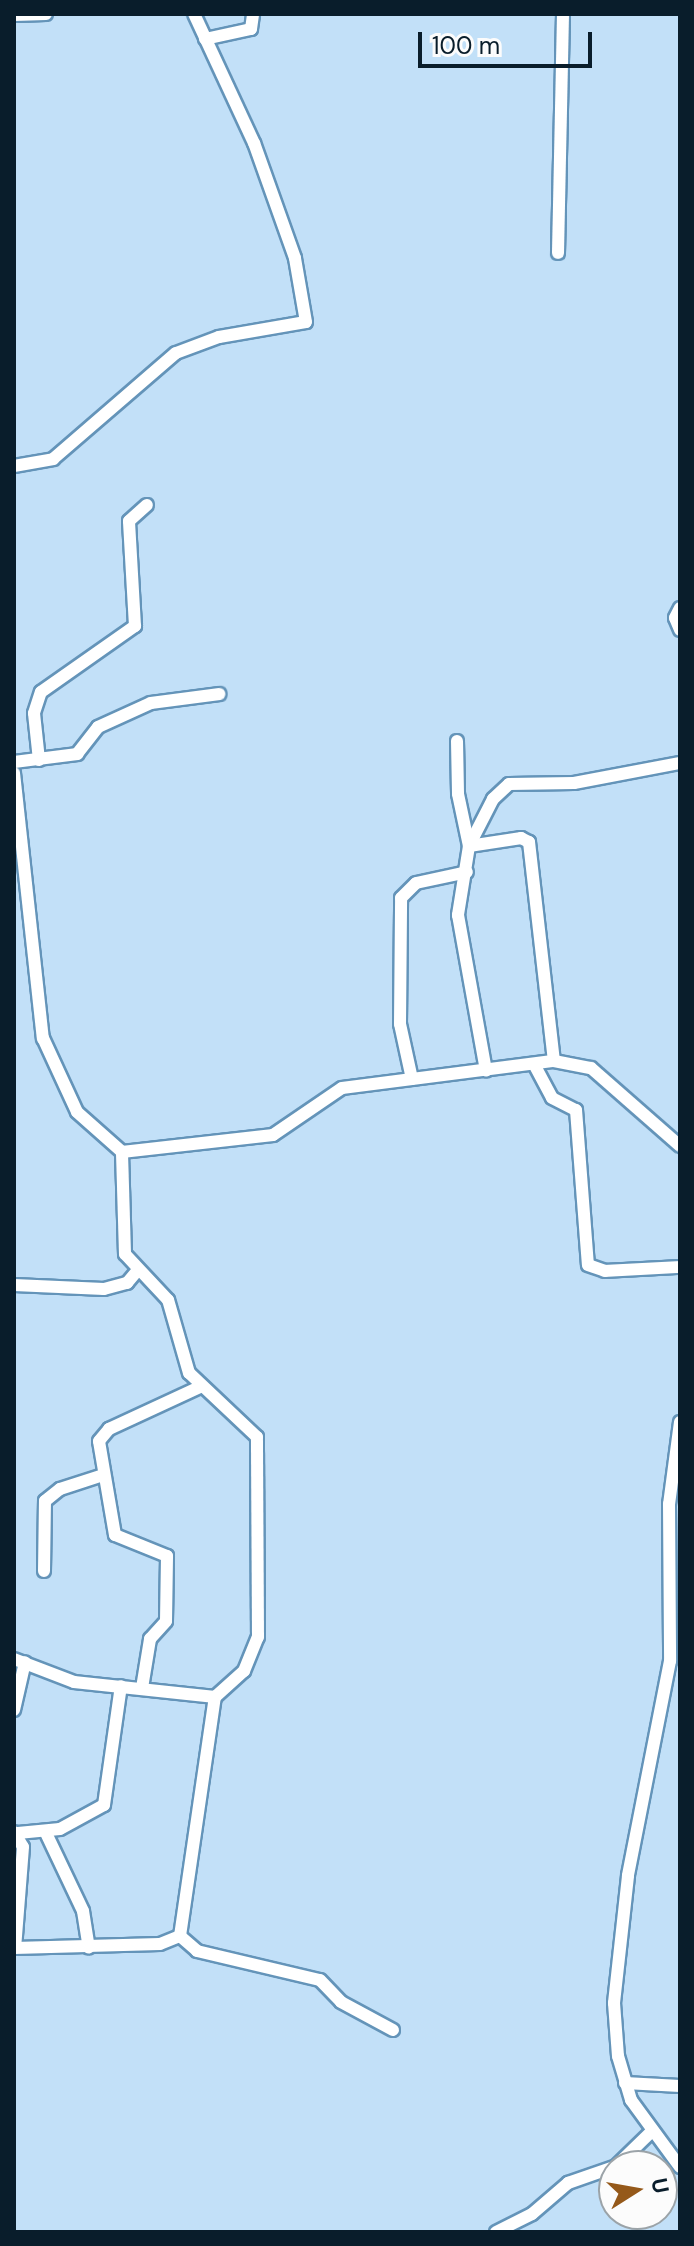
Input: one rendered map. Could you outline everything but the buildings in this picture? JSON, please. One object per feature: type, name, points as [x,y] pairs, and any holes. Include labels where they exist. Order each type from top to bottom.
[{"type":"street","points":[[14,15],[46,14]]},
{"type":"street","points":[[14,466],[53,459],[176,353],[219,337],[306,322],[295,258],[254,143],[194,14]]},
{"type":"street","points":[[205,39],[251,29],[253,14]]},
{"type":"street","points":[[558,253],[563,14]]},
{"type":"street","points":[[39,760],[34,713],[41,692],[135,626],[129,521],[147,505]]},
{"type":"street","points":[[680,608],[675,618],[680,630]]},
{"type":"street","points":[[14,762],[77,754],[98,727],[151,703],[219,694]]},
{"type":"street","points":[[457,741],[457,781],[469,846],[458,915],[486,1070]]},
{"type":"street","points":[[469,846],[493,799],[509,784],[574,783],[680,763]]},
{"type":"street","points":[[14,773],[43,1038],[77,1112],[122,1152],[264,1137],[331,1091],[554,1061],[591,1068],[680,1146]]},
{"type":"street","points":[[469,846],[521,838],[529,842],[554,1061]]},
{"type":"street","points":[[412,1079],[400,1024],[401,898],[416,883],[467,872]]},
{"type":"street","points":[[534,1064],[552,1098],[576,1110],[588,1265],[605,1271],[680,1267]]},
{"type":"street","points":[[122,1152],[122,1242],[137,1271],[168,1300],[180,1360],[200,1387],[253,1431],[258,1445],[258,1637],[244,1671],[215,1697],[180,1936]]},
{"type":"street","points":[[14,1285],[104,1289],[127,1283],[137,1271]]},
{"type":"street","points":[[142,1688],[150,1639],[166,1621],[167,1556],[162,1549],[119,1540],[103,1475],[102,1435],[200,1387]]},
{"type":"street","points":[[680,1422],[669,1504],[675,1639],[616,1964],[615,2034],[625,2083],[650,2133],[680,2167]]},
{"type":"street","points":[[44,1571],[45,1501],[103,1475]]},
{"type":"street","points":[[14,1710],[20,1660],[74,1682],[215,1697]]},
{"type":"street","points":[[121,1686],[104,1805],[89,1817],[46,1833],[16,1833],[23,1847],[15,1948],[89,1948],[180,1936],[197,1951],[320,1980],[341,2002],[393,2030]]},
{"type":"street","points":[[46,1833],[83,1911],[89,1948]]},
{"type":"street","points":[[625,2083],[680,2086]]},
{"type":"street","points":[[632,2150],[650,2133]]},
{"type":"street","points":[[496,2232],[532,2214],[568,2183],[598,2173]]}]
